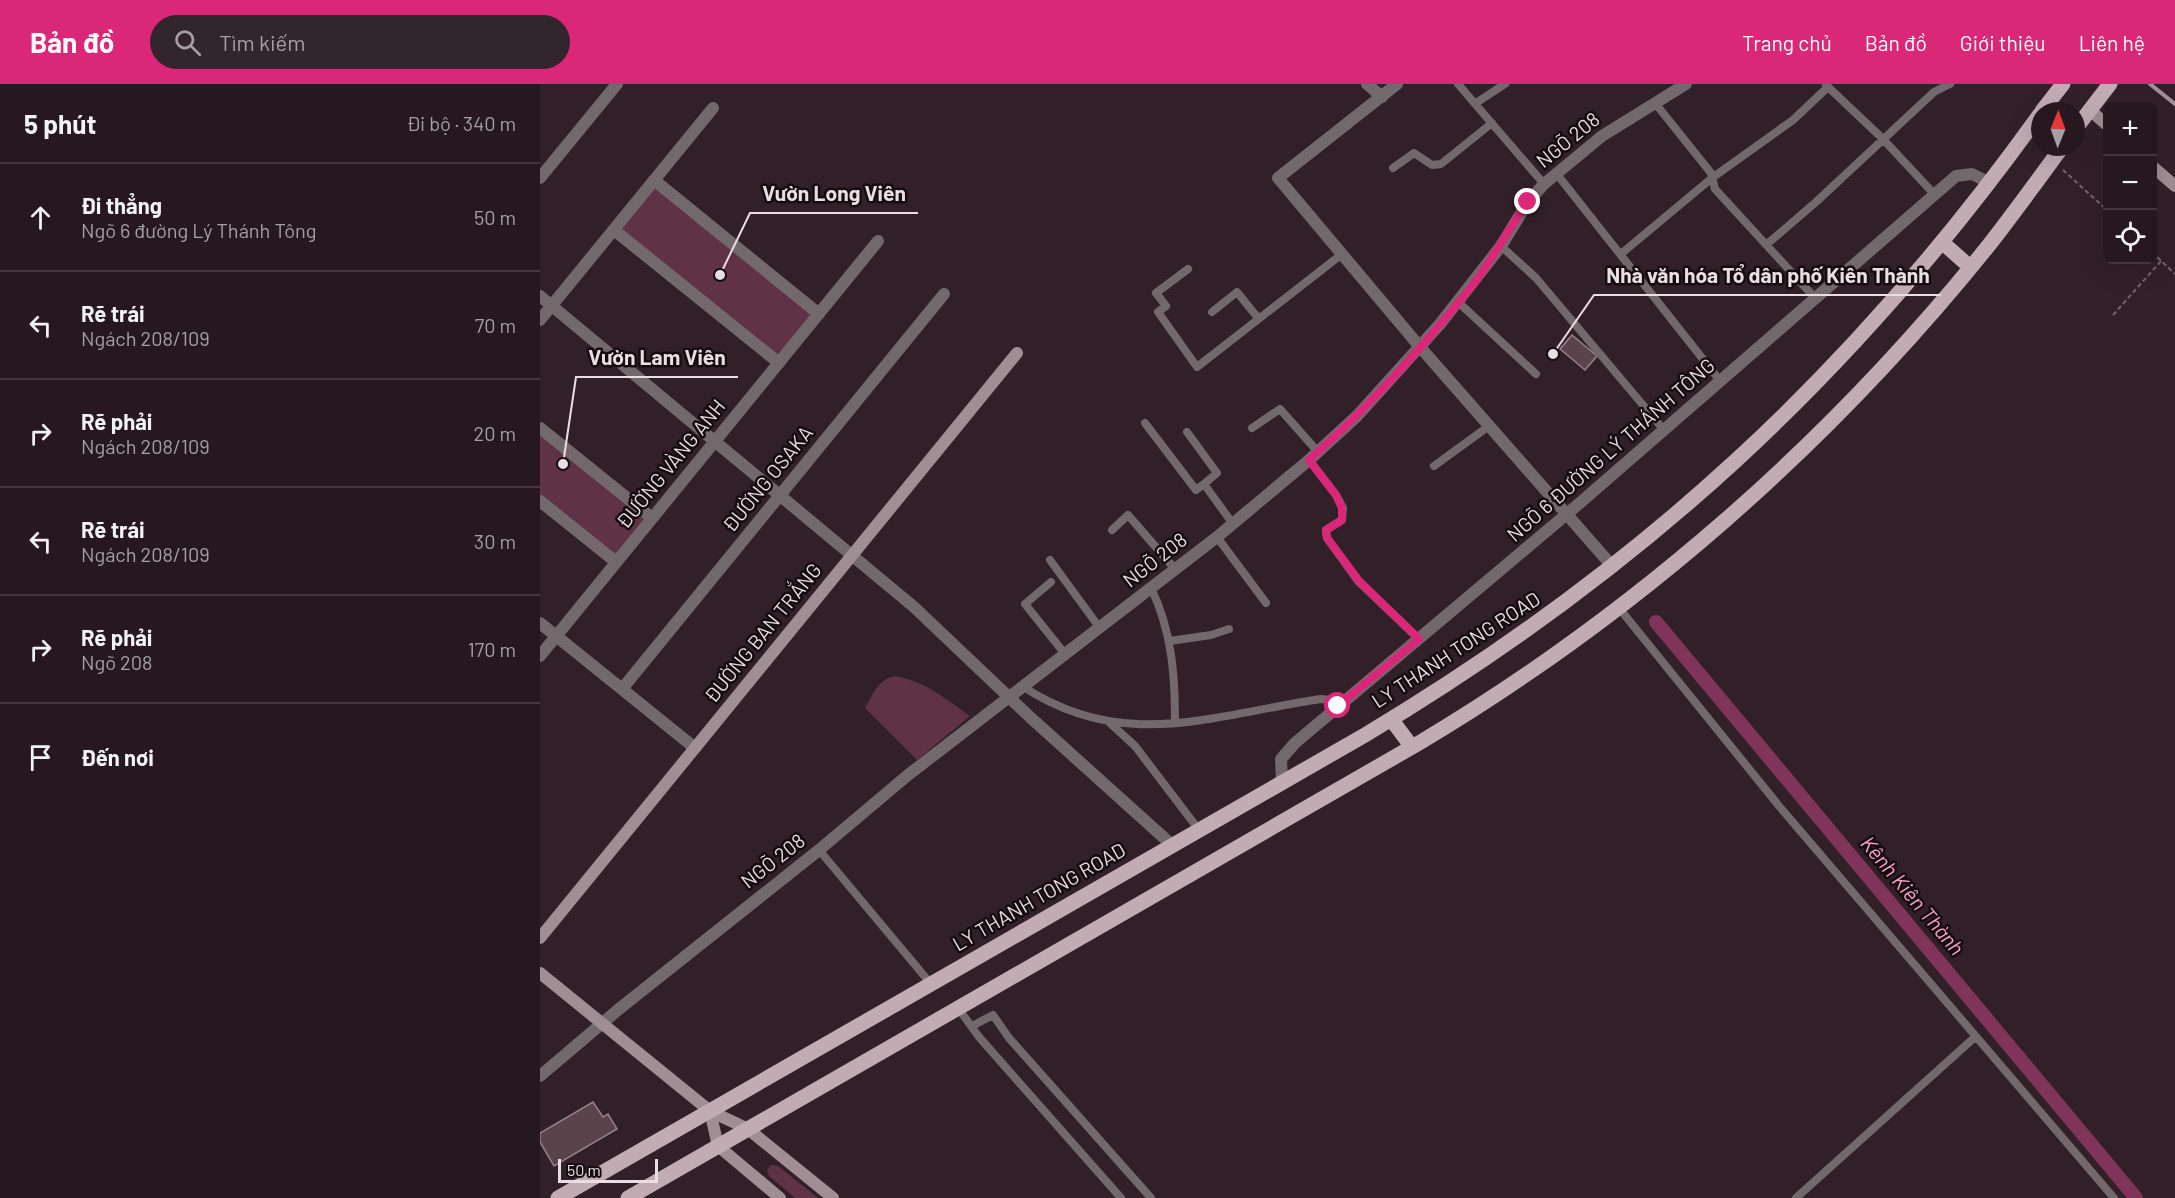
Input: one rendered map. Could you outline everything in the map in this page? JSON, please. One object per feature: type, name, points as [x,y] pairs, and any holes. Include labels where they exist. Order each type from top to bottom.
[{"type":"main road","name":"LY THANH TONG ROAD","points":[[2045,102],[2063,84]]},
{"type":"main road","points":[[2085,116],[2110,84]]},
{"type":"main road","name":"LY THANH TONG ROAD","points":[[558,1198],[1391,719],[1491,656],[1612,567],[1707,489],[1781,421],[1854,344],[1943,243],[1990,183],[2031,123]]},
{"type":"main road","points":[[627,1198],[1412,747],[1518,681],[1619,608],[1734,513],[1808,445],[1890,360],[1970,267],[2056,156]]},
{"type":"main road","points":[[1943,243],[1970,267]]},
{"type":"main road","points":[[1391,719],[1412,747]]},
{"type":"street","points":[[540,178],[617,84]]},
{"type":"street","points":[[1367,84],[1382,97]]},
{"type":"street","points":[[1397,84],[1278,178],[1612,567]]},
{"type":"street","name":"NGÕ 208","points":[[540,1076],[908,775],[1233,524],[1314,456],[1357,416],[1458,302],[1501,246],[1522,210],[1544,184],[1602,136],[1681,85]]},
{"type":"street","points":[[540,320],[713,108]]},
{"type":"street","points":[[2090,110],[2103,122]]},
{"type":"street","points":[[2157,170],[2175,186]]},
{"type":"street","name":"NGÕ 6 ĐƯỜNG LÝ THÁNH TÔNG","points":[[1282,782],[1280,764],[1285,753],[1721,382],[1956,176],[1964,173],[1972,174],[1990,183]]},
{"type":"street","points":[[654,180],[819,314]]},
{"type":"street","points":[[614,230],[778,363]]},
{"type":"street","name":"ĐƯỜNG VÀNG ANH","points":[[540,656],[878,241]]},
{"type":"street","name":"ĐƯỜNG OSAKA","points":[[622,689],[944,294]]},
{"type":"street","points":[[540,296],[915,607],[1009,697],[1172,845]]},
{"type":"street","name":"ĐƯỜNG BAN TRẮNG","points":[[540,938],[1017,353]]},
{"type":"street","points":[[540,428],[652,518]]},
{"type":"street","points":[[540,501],[616,562]]},
{"type":"street","points":[[540,623],[695,748]]},
{"type":"street","points":[[540,974],[710,1111],[748,1129],[833,1198]]},
{"type":"street","points":[[710,1111],[718,1146],[780,1198]]},
{"type":"lane","points":[[1458,84],[1544,184]]},
{"type":"lane","points":[[1476,103],[1505,84]]},
{"type":"lane","points":[[1766,245],[1816,202],[1882,138],[1934,92],[1950,84]]},
{"type":"lane","points":[[1622,253],[1712,178],[1793,120],[1826,86],[1882,138],[1935,195]]},
{"type":"lane","points":[[1655,103],[1712,178],[1715,189],[1816,299]]},
{"type":"lane","points":[[1393,168],[1414,153],[1432,165],[1441,164],[1492,123]]},
{"type":"lane","points":[[1556,173],[1622,253],[1721,382]]},
{"type":"lane","points":[[1501,246],[1536,278],[1664,430]]},
{"type":"lane","points":[[1188,269],[1156,292],[1166,306],[1158,312],[1197,367],[1342,254]]},
{"type":"lane","points":[[1212,312],[1237,292],[1257,318]]},
{"type":"lane","points":[[1458,302],[1536,374]]},
{"type":"lane","points":[[1252,428],[1280,409],[1314,456],[1342,508],[1342,520],[1326,530],[1327,538],[1359,581],[1419,639]]},
{"type":"lane","points":[[1145,423],[1196,490],[1217,473],[1188,432]]},
{"type":"lane","points":[[1434,466],[1489,426]]},
{"type":"lane","points":[[1204,484],[1233,524]]},
{"type":"lane","points":[[1112,530],[1128,515],[1175,569]]},
{"type":"lane","points":[[1216,537],[1266,603]]},
{"type":"lane","points":[[1050,561],[1100,627]]},
{"type":"lane","points":[[1051,582],[1025,604],[1065,654]]},
{"type":"lane","points":[[1151,588],[1160,607],[1170,641],[1175,723]]},
{"type":"lane","points":[[1619,608],[1779,806],[2114,1198]]},
{"type":"lane","points":[[1170,641],[1229,629]]},
{"type":"lane","points":[[1022,686],[1064,711],[1110,723],[1175,723],[1230,717],[1321,699],[1331,699],[1338,706]]},
{"type":"lane","points":[[1110,723],[1135,746],[1199,830]]},
{"type":"lane","points":[[819,850],[931,984]]},
{"type":"lane","points":[[958,1008],[1121,1198]]},
{"type":"lane","points":[[972,1026],[992,1014],[1152,1198]]},
{"type":"lane","points":[[1796,1198],[1975,1037]]},
{"type":"path","points":[[2052,161],[2085,187],[2107,210]]},
{"type":"path","points":[[2157,256],[2175,274]]},
{"type":"path","points":[[2113,315],[2162,260]]},
{"type":"shaded area","points":[[654,180],[819,314],[778,363],[614,230]]},
{"type":"shaded area","points":[[540,428],[652,518],[616,562],[540,501]]},
{"type":"shaded area","points":[[896,676],[917,682],[944,697],[970,716],[917,760],[865,708],[881,683]]},
{"type":"shaded area","points":[[771,1165],[778,1166],[818,1198],[795,1198],[769,1176],[767,1170]]},
{"type":"building","points":[[1572,335],[1597,356],[1585,370],[1560,349]]},
{"type":"building","points":[[593,1102],[603,1117],[608,1114],[617,1129],[554,1166],[540,1142],[540,1133]]},
{"type":"waterway","name":"Kênh Kiên Thành","points":[[1656,622],[2136,1198]]},
{"type":"railway","points":[[2150,84],[2175,104]]},
{"type":"place","name":"Vườn Long Viên","points":[[720,275]]},
{"type":"place","name":"Nhà văn hóa Tổ dân phố Kiên Thành","points":[[1553,354]]},
{"type":"place","name":"Vườn Lam Viên","points":[[563,464]]},
{"type":"route","points":[[1338,706],[1419,639],[1359,581],[1327,538],[1326,530],[1342,520],[1344,514],[1336,495],[1309,460],[1357,416],[1440,324],[1501,246],[1528,202]]}]
